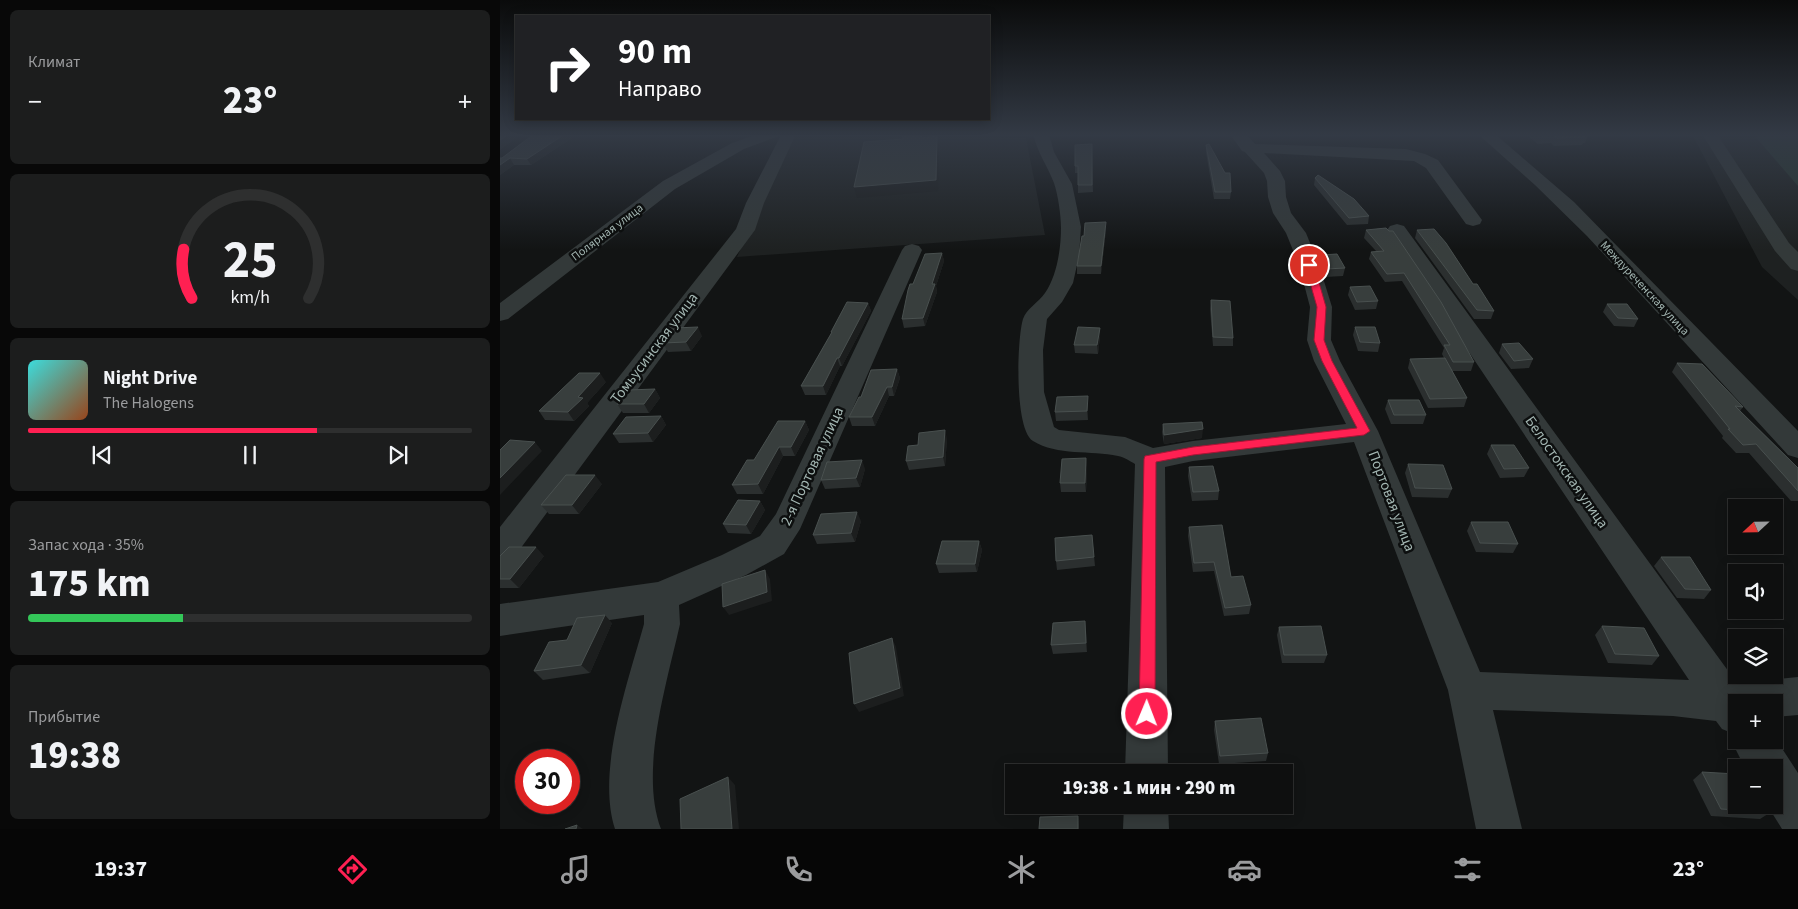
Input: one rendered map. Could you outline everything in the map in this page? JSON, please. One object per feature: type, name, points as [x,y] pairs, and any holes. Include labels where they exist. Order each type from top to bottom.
[{"type":"street","name":"Полярная улица","points":[[500,314],[592,242],[669,185],[691,173]]},
{"type":"street","name":"Томьусинская улица","points":[[500,551],[745,230],[755,203],[770,173]]},
{"type":"street","points":[[1057,173],[1063,184],[1071,227],[1069,256],[1062,284],[1054,297],[1035,318],[1031,350],[1031,392],[1041,433],[1055,439],[1125,447],[1150,459],[1193,451],[1364,431]]},
{"type":"street","name":"Портовая улица","points":[[1273,173],[1282,213],[1296,233],[1309,265],[1322,307],[1319,340],[1327,361],[1364,431],[1468,690],[1499,829]]},
{"type":"street","points":[[1438,173],[1473,220]]},
{"type":"street","name":"Междуреченская улица","points":[[1533,173],[1798,448]]},
{"type":"street","points":[[1734,173],[1782,247],[1798,265]]},
{"type":"street","name":"Белостокская улица","points":[[1397,230],[1728,703]]},
{"type":"street","name":"2-я Портовая улица","points":[[500,620],[661,597],[734,565],[772,545],[789,520],[912,250]]},
{"type":"street","points":[[500,288],[544,280]]},
{"type":"street","points":[[1146,764],[1150,459]]},
{"type":"street","points":[[638,829],[632,812],[633,743],[662,624],[661,597]]},
{"type":"street","points":[[1468,690],[1673,697],[1728,708]]},
{"type":"street","points":[[1783,699],[1798,696]]},
{"type":"street","points":[[1783,790],[1798,814]]},
{"type":"street","points":[[1146,814],[1146,829]]},
{"type":"shaded area","points":[[774,173],[1033,173],[1045,235],[737,257]]},
{"type":"shaded area","points":[[1712,173],[1798,173],[1798,300],[1762,267]]},
{"type":"shaded area","points":[[1786,173],[1798,173],[1798,186]]},
{"type":"building","points":[[857,173],[936,173],[936,180],[854,187]]},
{"type":"building","points":[[1078,173],[1092,173],[1092,185],[1078,185]]},
{"type":"building","points":[[1211,173],[1230,173],[1231,192],[1215,192]]},
{"type":"building","points":[[1318,175],[1354,199],[1369,216],[1349,218],[1315,178]]},
{"type":"building","points":[[1106,222],[1101,266],[1077,266],[1085,223]]},
{"type":"building","points":[[1386,228],[1389,231],[1393,231],[1441,302],[1474,362],[1453,362],[1444,345],[1450,345],[1404,273],[1387,274],[1371,252],[1384,251],[1366,230]]},
{"type":"building","points":[[1434,229],[1446,243],[1473,284],[1477,284],[1494,311],[1477,310],[1417,230]]},
{"type":"building","points":[[942,253],[932,284],[935,284],[923,318],[902,319],[910,284],[913,284],[925,254]]},
{"type":"building","points":[[1337,254],[1345,268],[1326,269],[1321,255]]},
{"type":"building","points":[[1370,286],[1378,301],[1357,302],[1350,287]]},
{"type":"building","points":[[1211,300],[1230,301],[1233,338],[1213,337]]},
{"type":"building","points":[[847,302],[868,303],[823,386],[801,386],[832,332]]},
{"type":"building","points":[[1607,304],[1627,304],[1638,319],[1618,318]]},
{"type":"building","points":[[698,327],[686,342],[663,343],[675,328]]},
{"type":"building","points":[[1078,327],[1100,328],[1097,345],[1074,345]]},
{"type":"building","points":[[1355,327],[1375,327],[1380,343],[1360,342]]},
{"type":"building","points":[[1519,343],[1533,359],[1514,361],[1502,344]]},
{"type":"building","points":[[1445,358],[1467,398],[1430,399],[1410,359]]},
{"type":"building","points":[[1677,363],[1702,364],[1743,407],[1735,406],[1798,468],[1798,491],[1756,444],[1743,445],[1728,429],[1730,429]]},
{"type":"building","points":[[897,369],[892,387],[887,387],[872,417],[849,417],[859,397],[861,397],[871,370]]},
{"type":"building","points":[[579,373],[600,373],[578,397],[583,398],[568,412],[539,411]]},
{"type":"building","points":[[655,389],[644,404],[617,404],[628,390]]},
{"type":"building","points":[[1088,396],[1087,411],[1055,412],[1057,397]]},
{"type":"building","points":[[1388,400],[1419,400],[1426,415],[1394,415]]},
{"type":"building","points":[[661,416],[648,433],[613,434],[626,417]]},
{"type":"building","points":[[778,421],[805,421],[791,447],[779,447],[758,484],[732,485],[747,460],[754,460]]},
{"type":"building","points":[[1202,422],[1203,429],[1164,435],[1163,424]]},
{"type":"building","points":[[945,430],[943,457],[906,461],[908,446],[918,445],[919,433]]},
{"type":"building","points":[[510,440],[535,442],[500,478],[500,450]]},
{"type":"building","points":[[1491,445],[1514,445],[1529,468],[1504,469]]},
{"type":"building","points":[[1086,458],[1085,483],[1060,483],[1062,459]]},
{"type":"building","points":[[862,460],[856,478],[821,480],[827,462]]},
{"type":"building","points":[[1408,464],[1443,465],[1452,489],[1415,488]]},
{"type":"building","points":[[1213,466],[1219,491],[1193,492],[1189,467]]},
{"type":"building","points":[[566,475],[595,475],[572,505],[541,505]]},
{"type":"building","points":[[738,500],[760,501],[746,525],[723,524]]},
{"type":"building","points":[[857,512],[851,533],[813,535],[821,514]]},
{"type":"building","points":[[1471,522],[1508,522],[1518,544],[1480,543]]},
{"type":"building","points":[[1222,525],[1231,577],[1243,576],[1251,605],[1225,608],[1214,562],[1194,563],[1189,527]]},
{"type":"building","points":[[1092,535],[1094,557],[1056,561],[1055,538]]},
{"type":"building","points":[[942,541],[979,541],[975,564],[936,564]]},
{"type":"building","points":[[509,547],[536,547],[510,579],[500,579],[500,556]]},
{"type":"building","points":[[1661,557],[1690,557],[1711,590],[1685,589]]},
{"type":"building","points":[[765,570],[767,592],[723,607],[722,584]]},
{"type":"building","points":[[605,615],[581,665],[534,671],[549,642],[567,640],[577,618]]},
{"type":"building","points":[[1085,621],[1086,643],[1051,645],[1053,623]]},
{"type":"building","points":[[1321,626],[1327,655],[1284,655],[1279,627]]},
{"type":"building","points":[[1602,626],[1644,628],[1659,656],[1615,654]]},
{"type":"building","points":[[892,638],[900,688],[854,704],[849,653]]},
{"type":"building","points":[[1261,718],[1268,753],[1220,756],[1215,721]]},
{"type":"building","points":[[1702,772],[1728,774],[1728,809],[1721,809]]},
{"type":"building","points":[[728,777],[732,829],[681,829],[680,799]]},
{"type":"building","points":[[1078,816],[1078,829],[1039,829],[1040,817]]},
{"type":"building","points":[[577,825],[576,829],[565,829]]},
{"type":"route","points":[[1147,714],[1150,459],[1193,451],[1364,431],[1327,361],[1319,340],[1322,307],[1309,265]]}]
